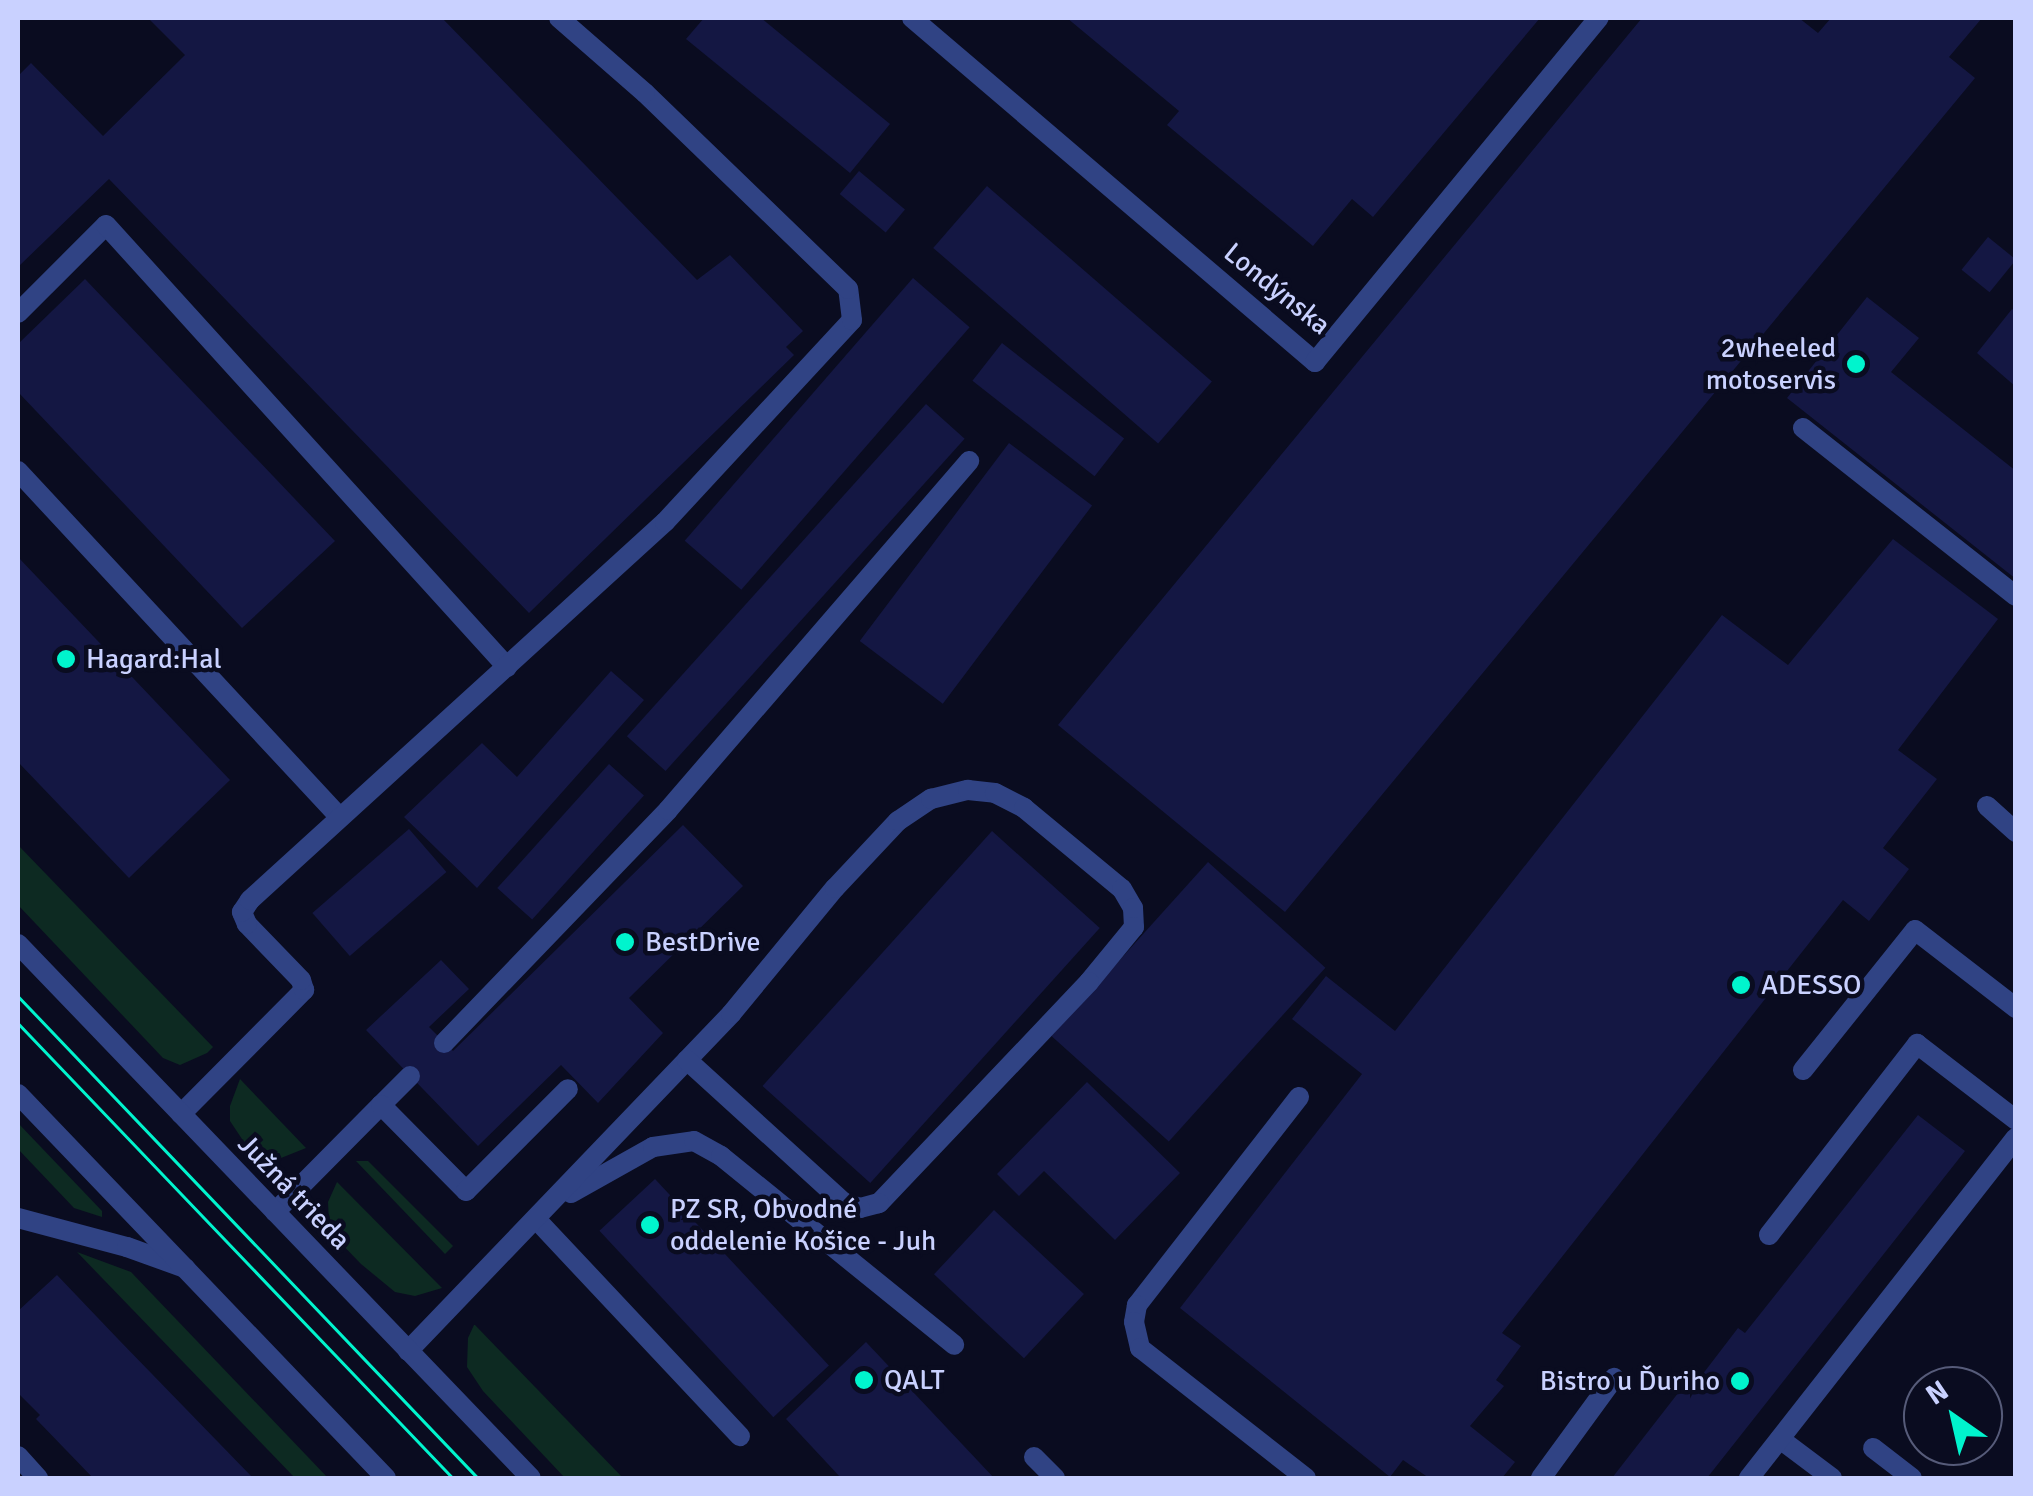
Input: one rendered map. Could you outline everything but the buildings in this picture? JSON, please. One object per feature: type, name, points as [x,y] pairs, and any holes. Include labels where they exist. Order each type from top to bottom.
[{"type":"street","points":[[182,1114],[304,990],[242,912],[340,816],[665,522],[852,320],[848,289],[645,93],[560,18]]},
{"type":"street","name":"Londýnska","points":[[912,18],[1315,362],[1599,18]]},
{"type":"street","points":[[18,314],[106,225],[507,668]]},
{"type":"street","points":[[1803,428],[2016,596]]},
{"type":"street","points":[[444,1043],[668,810],[970,461]]},
{"type":"street","points":[[18,471],[340,816]]},
{"type":"street","points":[[408,1351],[688,1060],[835,888],[898,822],[930,799],[968,790],[995,794],[1024,808],[1122,889],[1133,908],[1134,927],[1089,982],[878,1204],[860,1208],[842,1202],[688,1060]]},
{"type":"street","points":[[1987,806],[2016,832]]},
{"type":"street","points":[[1803,1070],[1915,930],[2016,1008]]},
{"type":"street","name":"Južná trieda","points":[[18,944],[532,1478]]},
{"type":"street","points":[[1769,1235],[1918,1044],[2016,1120]]},
{"type":"street","points":[[275,1212],[410,1076]]},
{"type":"street","points":[[381,1105],[466,1191],[568,1089]]},
{"type":"street","points":[[18,1094],[386,1478]]},
{"type":"street","points":[[1299,1097],[1137,1306],[1134,1322],[1140,1348],[1306,1478]]},
{"type":"street","points":[[1749,1478],[2016,1138]]},
{"type":"street","points":[[551,1204],[653,1147],[694,1140],[721,1156],[954,1346]]},
{"type":"street","points":[[18,1218],[84,1234],[184,1268]]},
{"type":"street","points":[[536,1219],[740,1436]]},
{"type":"street","points":[[1541,1478],[1614,1378]]},
{"type":"street","points":[[1780,1439],[1832,1478]]},
{"type":"street","points":[[1873,1448],[1912,1478]]},
{"type":"street","points":[[18,1456],[38,1478]]},
{"type":"street","points":[[1034,1457],[1055,1478]]},
{"type":"green space","points":[[18,845],[213,1047],[207,1053],[180,1065],[163,1058],[18,905]]},
{"type":"green space","points":[[240,1079],[306,1148],[281,1158],[255,1151],[244,1142],[230,1121],[230,1106]]},
{"type":"green space","points":[[18,1123],[102,1211],[102,1217],[74,1208],[18,1149]]},
{"type":"green space","points":[[356,1161],[368,1161],[453,1246],[445,1254]]},
{"type":"green space","points":[[337,1182],[442,1288],[415,1296],[395,1292],[361,1264],[335,1237],[329,1222],[328,1202]]},
{"type":"green space","points":[[77,1252],[131,1272],[328,1478],[295,1478]]},
{"type":"green space","points":[[474,1325],[623,1478],[565,1478],[483,1391],[467,1367],[468,1338]]},
{"type":"tram line","points":[[18,996],[478,1478]]},
{"type":"tram line","points":[[18,1023],[453,1478]]},
{"type":"place","name":"2wheeled motoservis","points":[[1856,364]]},
{"type":"place","name":"Hagard:Hal","points":[[66,659]]},
{"type":"place","name":"BestDrive","points":[[625,942]]},
{"type":"place","name":"ADESSO","points":[[1741,985]]},
{"type":"place","name":"PZ SR, Obvodné oddelenie Košice - Juh","points":[[650,1225]]},
{"type":"place","name":"QALT","points":[[864,1380]]},
{"type":"place","name":"Bistro u Ďuriho","points":[[1740,1381]]}]
